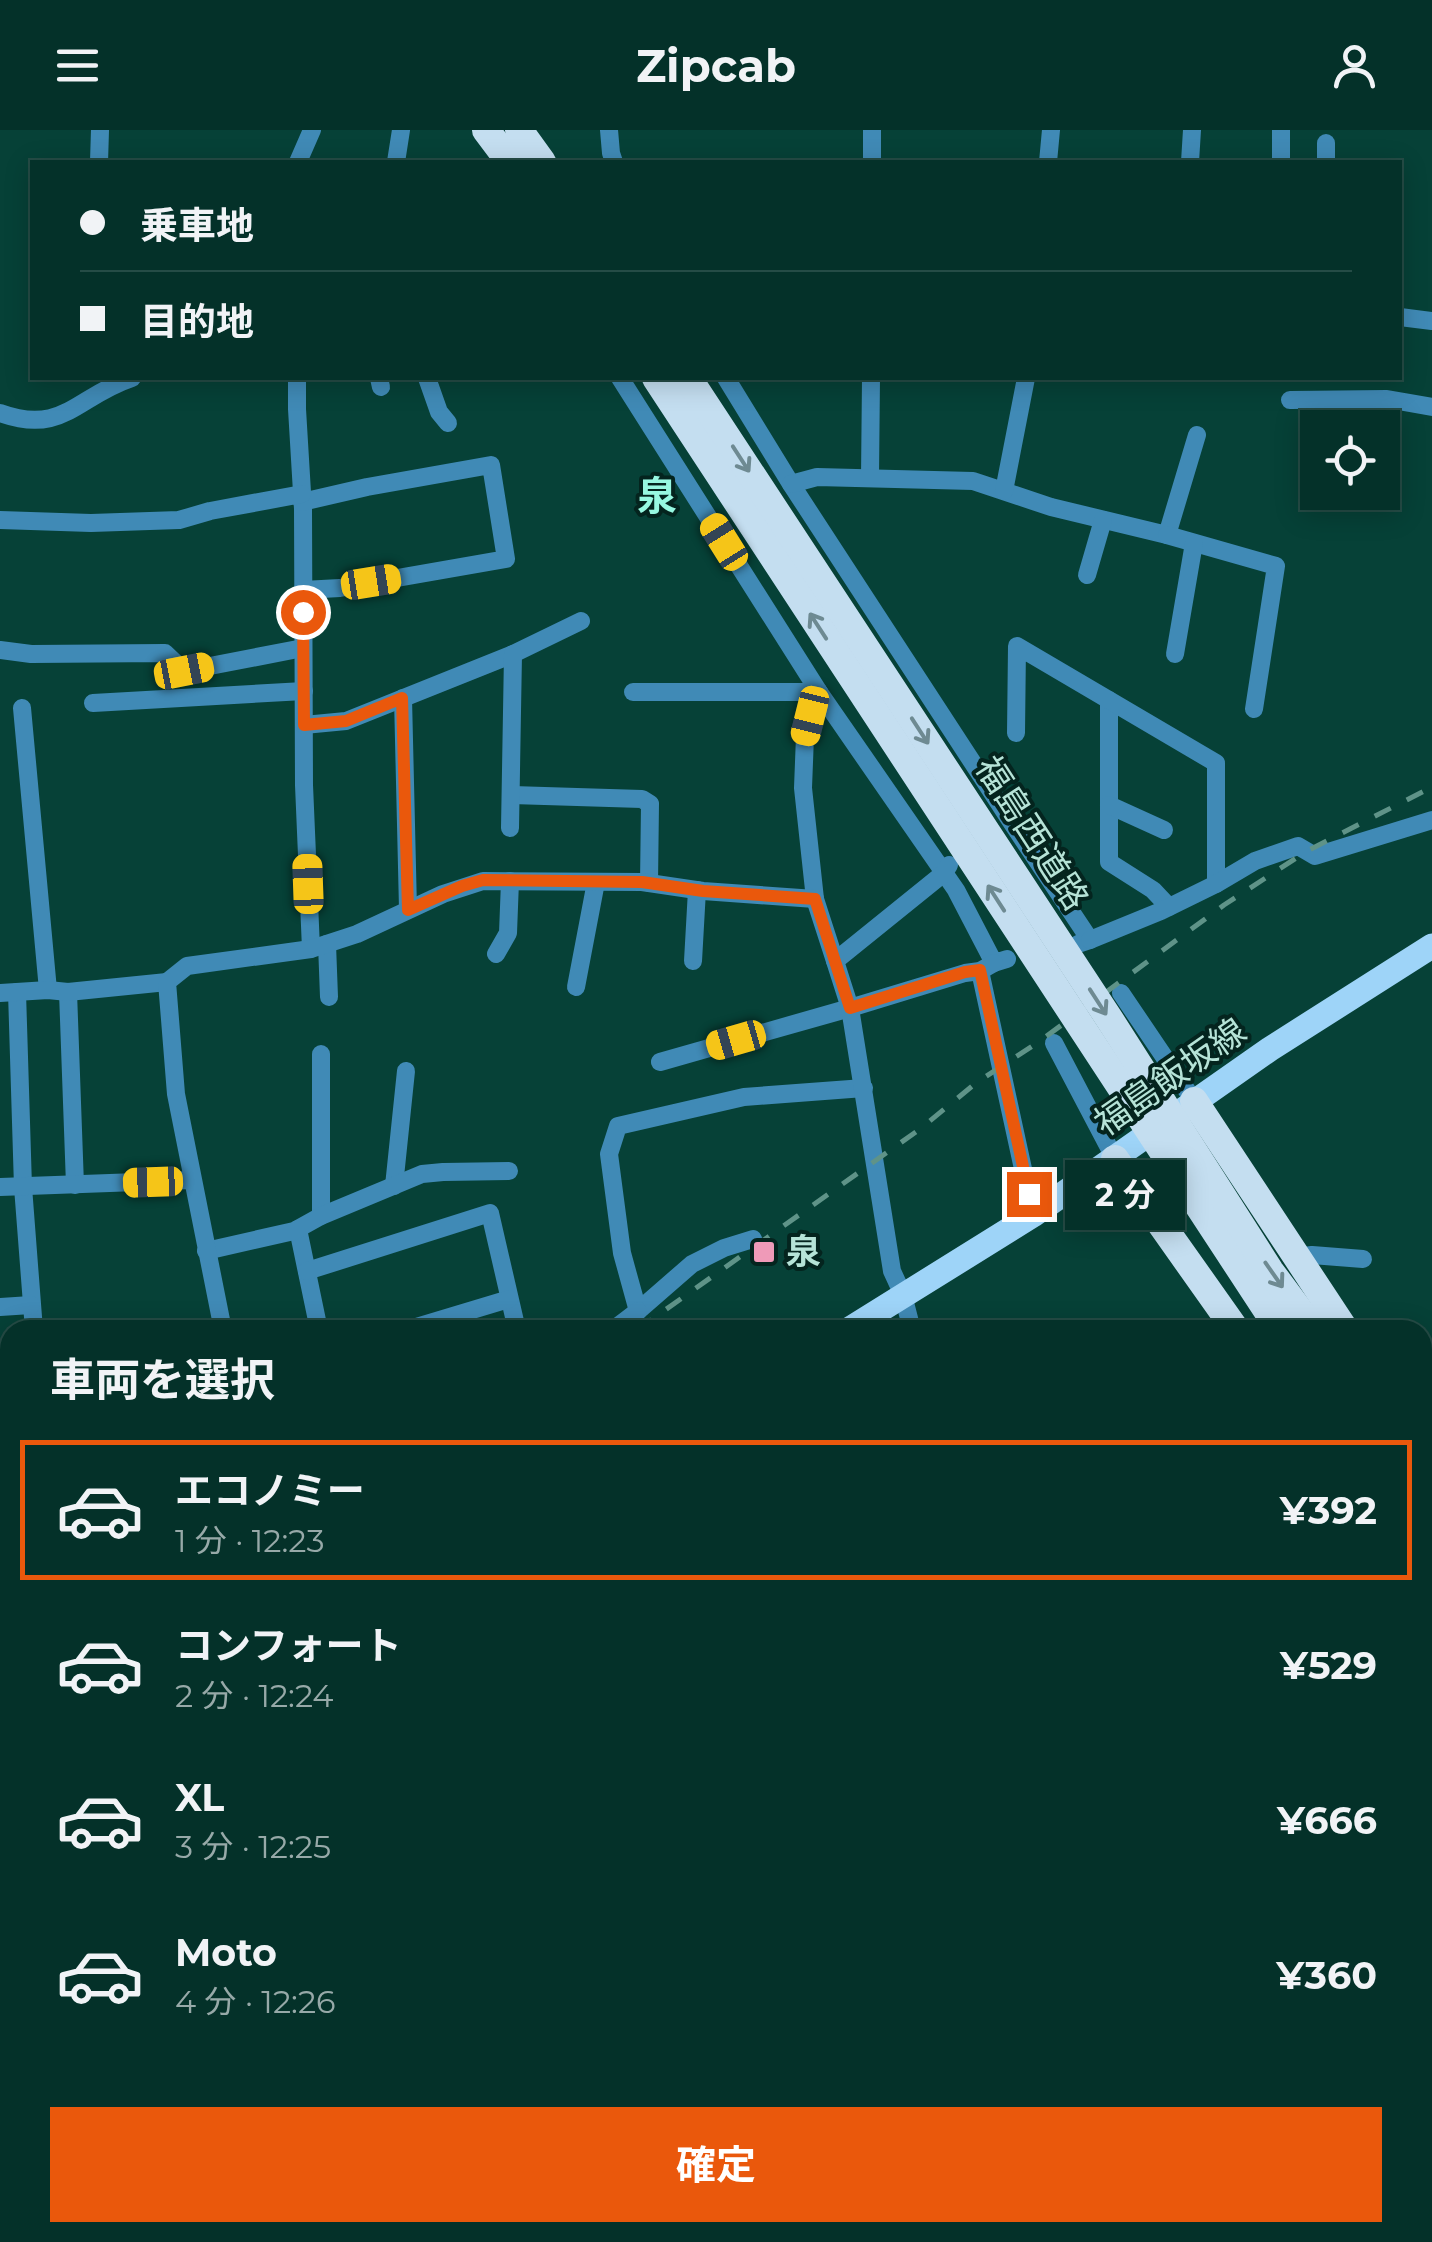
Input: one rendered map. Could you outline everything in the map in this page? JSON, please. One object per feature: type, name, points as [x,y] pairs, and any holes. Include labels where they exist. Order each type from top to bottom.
[{"type":"highway","points":[[486,130],[508,160]]},
{"type":"highway","points":[[520,130],[541,160]]},
{"type":"highway","name":"福島西道路","points":[[657,380],[1273,1320]]},
{"type":"highway","name":"福島西道路","points":[[689,380],[1110,1020],[1270,1271],[1307,1320]]},
{"type":"highway","points":[[1194,1100],[1338,1320]]},
{"type":"highway","points":[[1115,1159],[1229,1320]]},
{"type":"main road","name":"福島飯坂線","points":[[863,1320],[1033,1215],[1194,1100],[1432,946]]},
{"type":"street","points":[[99,160],[100,130]]},
{"type":"street","points":[[299,160],[312,130]]},
{"type":"street","points":[[396,160],[400,130]]},
{"type":"street","points":[[608,130],[614,160]]},
{"type":"street","points":[[872,130],[872,160]]},
{"type":"street","points":[[1048,160],[1051,130]]},
{"type":"street","points":[[1190,160],[1192,130]]},
{"type":"street","points":[[1281,130],[1281,160]]},
{"type":"street","points":[[1326,143],[1326,160]]},
{"type":"street","points":[[1402,317],[1432,321]]},
{"type":"street","points":[[0,414],[28,421],[53,420],[126,380]]},
{"type":"street","points":[[297,380],[304,725],[319,947],[330,997]]},
{"type":"street","points":[[428,380],[439,412],[448,423]]},
{"type":"street","points":[[621,380],[819,692],[947,869],[994,964],[1033,1215]]},
{"type":"street","points":[[727,380],[1084,942],[1169,907],[1255,861],[1298,846],[1315,856],[1432,820]]},
{"type":"street","points":[[870,477],[871,380]]},
{"type":"street","points":[[1004,492],[1026,380]]},
{"type":"street","points":[[1290,400],[1387,399],[1432,407]]},
{"type":"street","points":[[1167,535],[1197,434]]},
{"type":"street","points":[[0,520],[179,520],[210,511],[491,466],[506,559],[340,588],[303,590]]},
{"type":"street","points":[[791,484],[817,477],[973,481],[1051,507],[1276,566],[1254,709]]},
{"type":"street","points":[[1088,575],[1102,520]]},
{"type":"street","points":[[1175,654],[1194,542]]},
{"type":"street","points":[[304,725],[346,721],[514,654],[581,621]]},
{"type":"street","points":[[1016,733],[1017,646],[1216,763],[1216,884]]},
{"type":"street","points":[[0,650],[31,654],[165,652],[184,671],[303,648]]},
{"type":"street","points":[[510,828],[514,654]]},
{"type":"street","points":[[93,703],[304,691]]},
{"type":"street","points":[[633,692],[819,692]]},
{"type":"street","points":[[819,692],[804,736],[804,788],[815,899],[850,1008],[892,1271],[910,1320]]},
{"type":"street","points":[[402,698],[408,910]]},
{"type":"street","points":[[1109,700],[1109,862],[1153,890],[1169,907]]},
{"type":"street","points":[[22,708],[48,990]]},
{"type":"street","points":[[512,795],[642,799],[650,804],[649,883]]},
{"type":"street","points":[[1109,805],[1164,830]]},
{"type":"street","points":[[835,960],[947,869]]},
{"type":"street","points":[[32,1320],[8,992],[68,992],[167,982],[187,966],[319,947],[483,880],[649,883],[815,899]]},
{"type":"street","points":[[496,954],[508,933],[510,880]]},
{"type":"street","points":[[576,987],[596,882]]},
{"type":"street","points":[[693,961],[698,890]]},
{"type":"street","points":[[660,1062],[994,964]]},
{"type":"street","points":[[167,982],[176,1094],[221,1320]]},
{"type":"street","points":[[68,992],[75,1185]]},
{"type":"street","points":[[1121,993],[1194,1100]]},
{"type":"street","points":[[1054,1044],[1115,1159]]},
{"type":"street","points":[[320,1216],[321,1054]]},
{"type":"street","points":[[394,1186],[406,1071]]},
{"type":"street","points":[[638,1312],[622,1253],[609,1154],[618,1126],[744,1097],[864,1088]]},
{"type":"street","points":[[206,1252],[298,1229],[422,1174],[509,1170]]},
{"type":"street","points":[[0,1187],[192,1180]]},
{"type":"street","points":[[307,1271],[490,1214],[514,1320]]},
{"type":"street","points":[[298,1229],[317,1320]]},
{"type":"street","points":[[627,1320],[692,1264],[752,1238]]},
{"type":"street","points":[[1297,1257],[1364,1259]]},
{"type":"street","points":[[439,1320],[508,1299]]},
{"type":"street","points":[[0,1307],[30,1305]]},
{"type":"railway","points":[[651,1320],[920,1129],[976,1083],[1040,1041],[1224,905],[1307,851],[1432,787]]},
{"type":"place","name":"泉","points":[[764,1252]]},
{"type":"district","name":"泉","points":[[657,496]]},
{"type":"route","points":[[303,612],[304,725],[346,721],[402,698],[408,910],[483,880],[642,882],[815,899],[850,1008],[980,970],[1029,1194]]}]
